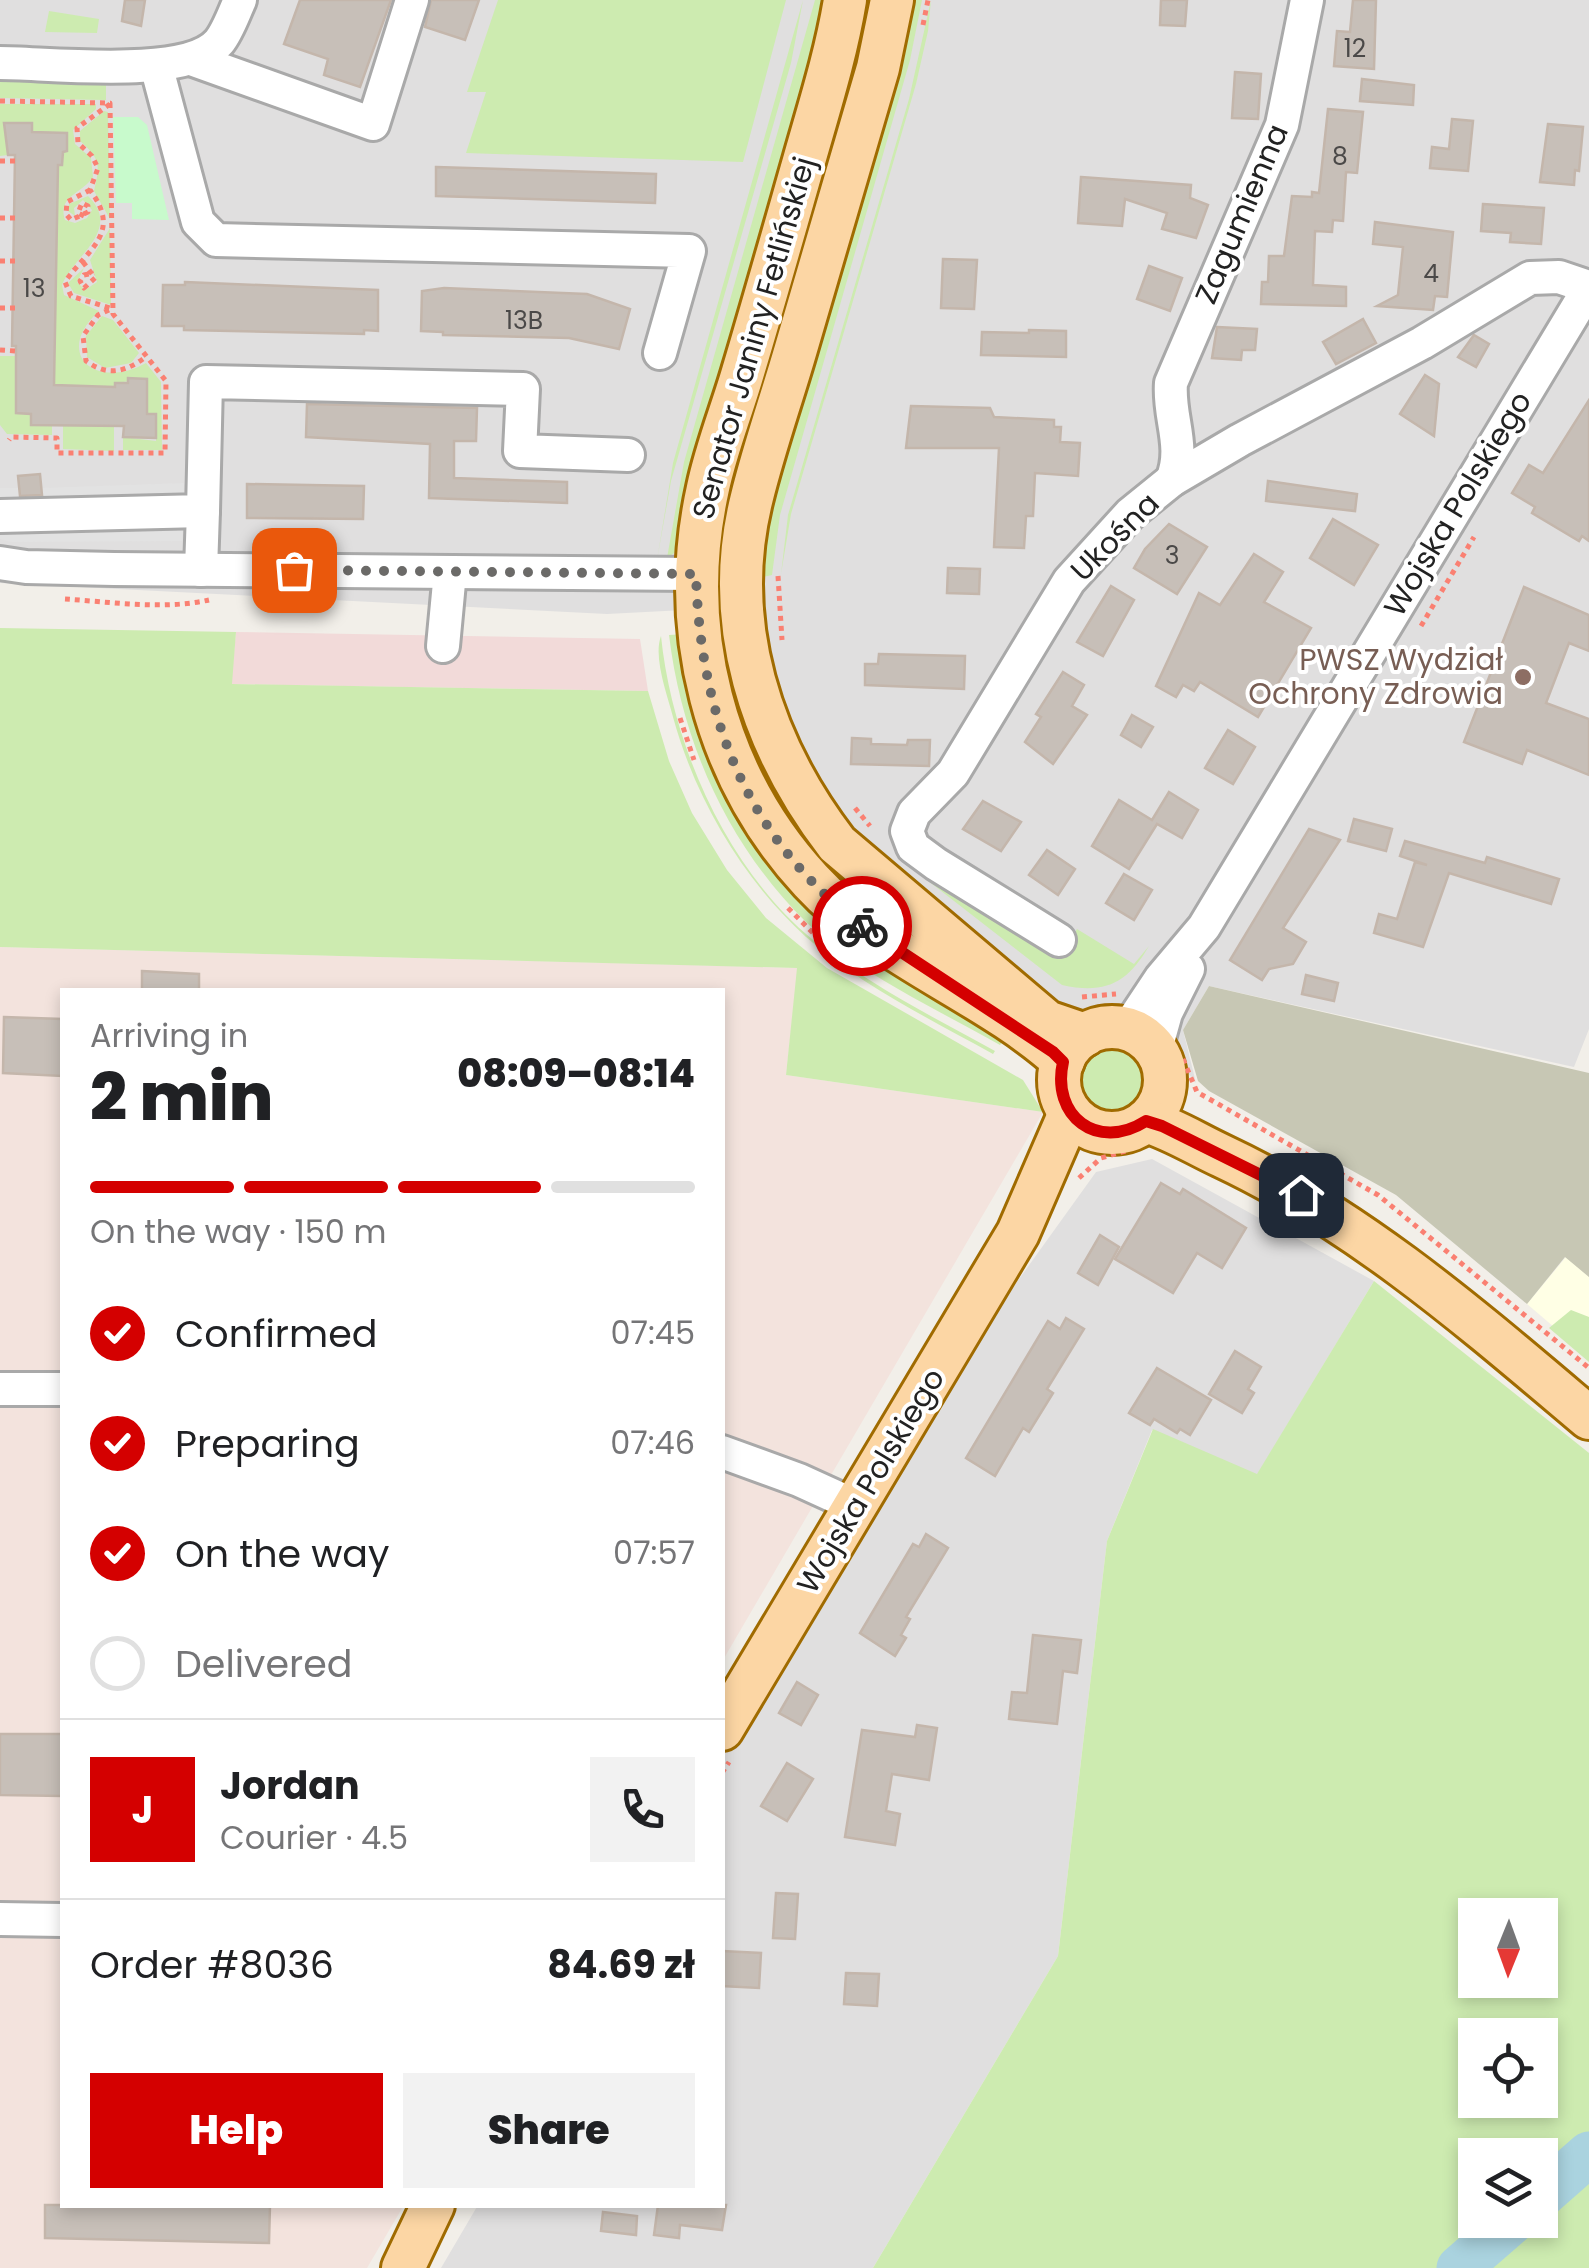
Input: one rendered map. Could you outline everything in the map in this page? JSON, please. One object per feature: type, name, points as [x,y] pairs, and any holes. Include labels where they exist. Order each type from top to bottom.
[{"type":"main road","name":"Senator Janiny Fetlińskiej","points":[[844,0],[815,122],[708,485],[696,574],[703,667],[719,726],[743,784],[790,858],[835,906],[1036,1039],[1065,1039]]},
{"type":"main road","name":"Senator Janiny Fetlińskiej","points":[[892,0],[878,68],[751,499],[742,577],[749,662],[763,716],[785,767],[809,808],[837,844],[1065,1039]]},
{"type":"main road","points":[[1151,1050],[1126,1131],[1085,1122],[1061,1092],[1065,1039],[1102,1028],[1151,1050],[1174,1102],[1283,1184],[1401,1263],[1589,1418]]},
{"type":"main road","name":"Wojska Polskiego","points":[[725,1724],[1085,1122]]},
{"type":"main road","points":[[403,2268],[433,2208]]},
{"type":"street","points":[[0,63],[156,65],[192,59],[219,43],[240,0]]},
{"type":"street","points":[[192,59],[372,124],[412,0]]},
{"type":"street","name":"Zagumienna","points":[[1172,480],[1180,461],[1169,404],[1170,382],[1282,126],[1307,0]]},
{"type":"street","points":[[156,65],[198,222],[216,240],[689,251],[660,353]]},
{"type":"street","name":"Ukośna","points":[[1058,940],[936,864],[913,846],[908,831],[914,813],[953,773],[1069,581],[1130,514],[1172,480],[1240,440],[1422,342],[1530,278],[1559,277],[1589,287]]},
{"type":"street","name":"Wojska Polskiego","points":[[1151,1050],[1204,927],[1589,287]]},
{"type":"street","points":[[200,570],[206,382],[523,388],[520,451],[628,455]]},
{"type":"street","points":[[1174,422],[1214,438],[1240,440]]},
{"type":"street","points":[[0,516],[203,511]]},
{"type":"street","points":[[0,563],[26,568],[696,574]]},
{"type":"street","points":[[443,646],[450,572]]},
{"type":"street","points":[[0,1389],[60,1388]]},
{"type":"street","points":[[725,1453],[856,1506]]},
{"type":"street","points":[[0,1918],[60,1920]]},
{"type":"path","points":[[919,43],[928,0]]},
{"type":"path","points":[[0,100],[110,104]]},
{"type":"path","points":[[84,216],[71,220],[66,214],[68,202],[90,190],[98,168],[78,143],[78,128],[110,104]]},
{"type":"path","points":[[110,104],[112,309]]},
{"type":"path","points":[[0,161],[19,161]]},
{"type":"path","points":[[9,440],[57,438],[56,452],[165,453],[166,381],[112,309],[71,296],[67,290],[65,282],[96,247],[102,225],[98,201],[90,190]]},
{"type":"path","points":[[0,218],[18,218]]},
{"type":"path","points":[[102,225],[112,224]]},
{"type":"path","points":[[0,261],[18,262]]},
{"type":"path","points":[[83,262],[94,274]]},
{"type":"path","points":[[0,308],[17,308]]},
{"type":"path","points":[[112,309],[98,315],[83,336],[86,361],[107,372],[122,371],[147,356]]},
{"type":"path","points":[[0,350],[16,351]]},
{"type":"path","points":[[778,561],[784,656]]},
{"type":"path","points":[[675,702],[698,767]]},
{"type":"path","points":[[848,800],[871,827]]},
{"type":"path","points":[[786,907],[821,940],[874,977]]},
{"type":"path","points":[[1065,1039],[1062,1002],[1073,998],[1128,992],[1151,1050],[1182,1024],[1179,1044],[1198,1092],[1378,1196],[1589,1368]]},
{"type":"shaded area","points":[[0,0],[1589,0],[1589,1029],[1574,1067],[1209,986],[1183,1030],[1196,1083],[1176,1059],[1161,1058],[1150,1042],[1136,1032],[1118,1027],[1093,1030],[837,844],[742,607],[607,614],[0,583]]},
{"type":"shaded area","points":[[184,483],[182,541],[0,539],[0,488],[19,488],[21,498],[41,497],[41,488]]},
{"type":"shaded area","points":[[236,632],[640,639],[648,691],[231,684]]},
{"type":"shaded area","points":[[0,947],[798,968],[786,1075],[1043,1112],[725,1657],[725,988],[60,988],[60,2208],[402,2208],[367,2268],[0,2268]]},
{"type":"shaded area","points":[[1209,986],[1589,1073],[1589,1277],[1565,1257],[1527,1304],[1396,1195],[1209,1091],[1198,1081],[1183,1030]]},
{"type":"shaded area","points":[[1152,1159],[1374,1281],[1257,1475],[1152,1430],[1107,1541],[1058,1956],[873,2268],[441,2268],[476,2208],[725,2208],[725,1726],[856,1506],[1096,1172]]},
{"type":"shaded area","points":[[1566,1257],[1589,1277],[1589,1357],[1527,1304]]},
{"type":"green space","points":[[498,0],[786,0],[743,162],[466,153],[486,92],[467,92]]},
{"type":"green space","points":[[803,0],[791,63],[671,481],[657,560],[673,463]]},
{"type":"green space","points":[[815,0],[833,0],[680,549],[667,558],[684,462]]},
{"type":"green space","points":[[905,0],[922,0],[910,60],[780,515],[772,575],[763,577],[763,531]]},
{"type":"green space","points":[[931,0],[916,84],[791,514],[781,574],[788,515],[909,99]]},
{"type":"green space","points":[[49,11],[99,19],[97,33],[45,32]]},
{"type":"green space","points":[[0,70],[106,73],[106,100],[0,98]]},
{"type":"green space","points":[[0,104],[96,104],[96,109],[73,130],[75,144],[91,158],[93,177],[67,200],[63,212],[65,220],[75,223],[87,218],[92,210],[83,200],[74,208],[75,216],[68,211],[69,204],[88,196],[97,208],[98,231],[62,285],[64,295],[99,311],[79,341],[86,364],[111,373],[146,363],[161,382],[162,450],[123,450],[123,437],[156,441],[156,415],[147,414],[146,379],[115,383],[115,392],[54,394],[58,173],[54,165],[62,164],[67,133],[32,132],[31,123],[5,123],[8,155],[0,156]]},
{"type":"green space","points":[[104,111],[108,112],[110,219],[94,191],[98,169],[95,158],[80,141],[80,131]]},
{"type":"green space","points":[[113,117],[138,117],[147,125],[169,220],[132,219],[132,203],[116,203]]},
{"type":"green space","points":[[110,228],[111,305],[74,293],[68,283],[84,268],[77,282],[85,290],[97,282],[90,260]]},
{"type":"green space","points":[[102,316],[113,320],[139,353],[131,363],[105,368],[87,357],[86,336]]},
{"type":"green space","points":[[0,356],[16,356],[20,395],[16,395],[16,413],[31,414],[31,425],[52,425],[52,435],[7,434],[0,425]]},
{"type":"green space","points":[[63,425],[114,426],[114,451],[63,449]]},
{"type":"green space","points":[[0,628],[236,632],[232,684],[648,691],[669,761],[692,813],[727,870],[766,918],[827,968],[1023,1080],[1043,1112],[786,1075],[797,968],[0,947]]},
{"type":"green space","points":[[730,632],[746,710],[1003,998],[880,924],[808,857],[741,747],[713,633]]},
{"type":"green space","points":[[686,634],[746,815],[1011,1032],[1000,1045],[899,990],[850,958],[806,922],[778,892],[732,826],[697,753],[675,675],[669,635]]},
{"type":"green space","points":[[661,636],[677,719],[691,761],[729,840],[754,877],[781,910],[833,955],[901,999],[995,1051],[993,1054],[849,971],[806,937],[762,890],[724,836],[694,778],[662,676]]},
{"type":"green space","points":[[905,855],[1062,954],[1077,929],[1134,964],[1149,946],[1133,969],[1114,983],[1091,988],[1062,985],[900,859]]},
{"type":"green space","points":[[1112,1042],[1139,1053],[1150,1080],[1139,1107],[1112,1118],[1085,1107],[1074,1080],[1085,1053]]},
{"type":"green space","points":[[1374,1281],[1589,1453],[1589,2268],[873,2268],[1058,1956],[1107,1541],[1153,1429],[1257,1474]]},
{"type":"green space","points":[[1571,1310],[1589,1317],[1589,1362],[1549,1328]]},
{"type":"building","points":[[125,0],[145,0],[141,26],[122,21]]},
{"type":"building","points":[[300,0],[391,0],[360,87],[324,75],[328,59],[284,44]]},
{"type":"building","points":[[431,0],[479,0],[465,40],[425,27]]},
{"type":"building","points":[[1161,0],[1187,0],[1185,26],[1160,25]]},
{"type":"building","points":[[1353,0],[1376,0],[1374,69],[1334,66],[1337,31],[1350,32]]},
{"type":"building","points":[[1235,72],[1261,74],[1258,119],[1232,118]]},
{"type":"building","points":[[1362,79],[1414,85],[1413,105],[1360,101]]},
{"type":"building","points":[[1328,109],[1363,112],[1357,173],[1346,172],[1343,221],[1333,220],[1332,232],[1315,231],[1313,285],[1346,287],[1346,306],[1261,304],[1262,282],[1268,282],[1269,256],[1284,256],[1292,196],[1312,197],[1312,192],[1319,193]]},
{"type":"building","points":[[1452,119],[1473,121],[1468,171],[1430,168],[1432,147],[1449,149]]},
{"type":"building","points":[[4,123],[32,123],[32,132],[67,133],[67,151],[63,152],[62,165],[58,165],[54,385],[115,387],[115,383],[128,383],[128,378],[147,379],[147,414],[156,414],[156,438],[123,437],[124,426],[31,425],[31,414],[16,413],[16,346],[12,346],[15,155],[8,155]]},
{"type":"building","points":[[1548,124],[1583,127],[1574,185],[1540,182]]},
{"type":"building","points":[[436,167],[656,174],[655,203],[436,196]]},
{"type":"building","points":[[1081,177],[1191,185],[1190,198],[1208,205],[1196,238],[1162,229],[1167,213],[1125,199],[1122,226],[1078,223]]},
{"type":"building","points":[[1483,204],[1544,208],[1541,244],[1510,242],[1511,233],[1481,231]]},
{"type":"building","points":[[1375,222],[1453,232],[1447,297],[1435,296],[1433,310],[1377,306],[1398,295],[1403,247],[1373,244]]},
{"type":"building","points":[[943,259],[977,260],[974,309],[941,308]]},
{"type":"building","points":[[1149,266],[1182,278],[1170,311],[1137,299]]},
{"type":"building","points":[[185,282],[378,290],[378,331],[364,330],[364,334],[184,330],[184,326],[162,326],[163,285]]},
{"type":"building","points":[[444,288],[587,294],[630,309],[619,349],[569,338],[421,331],[422,291]]},
{"type":"building","points":[[1363,319],[1376,343],[1336,364],[1323,342]]},
{"type":"building","points":[[1217,327],[1257,329],[1255,350],[1242,350],[1241,360],[1212,358]]},
{"type":"building","points":[[1066,331],[1066,357],[981,355],[982,332]]},
{"type":"building","points":[[1474,335],[1489,344],[1476,367],[1458,357]]},
{"type":"building","points":[[1425,375],[1439,384],[1434,436],[1400,414]]},
{"type":"building","points":[[1589,400],[1589,541],[1582,536],[1579,541],[1532,513],[1535,507],[1512,493],[1529,465],[1543,473]]},
{"type":"building","points":[[307,404],[477,408],[476,441],[454,441],[454,478],[567,482],[567,503],[429,498],[430,444],[306,437]]},
{"type":"building","points":[[911,406],[990,408],[994,417],[1054,420],[1054,427],[1061,427],[1060,442],[1080,443],[1078,476],[1035,473],[1033,516],[1026,516],[1024,548],[994,547],[999,448],[906,448]]},
{"type":"building","points":[[40,474],[42,495],[20,496],[18,476]]},
{"type":"building","points":[[1268,481],[1357,494],[1355,511],[1266,501]]},
{"type":"building","points":[[247,484],[364,486],[363,519],[247,518]]},
{"type":"building","points":[[1333,519],[1378,545],[1354,585],[1310,558]]},
{"type":"building","points":[[1169,524],[1207,547],[1177,594],[1134,568],[1145,549]]},
{"type":"building","points":[[1254,554],[1283,572],[1264,602],[1311,628],[1258,717],[1200,682],[1194,691],[1183,685],[1176,697],[1156,686],[1199,593],[1220,605]]},
{"type":"building","points":[[948,568],[980,569],[979,594],[947,593]]},
{"type":"building","points":[[1111,586],[1134,600],[1103,656],[1077,642]]},
{"type":"building","name":"PWSZ Wydział Ochrony Zdrowia","points":[[1524,587],[1589,615],[1589,651],[1569,643],[1546,703],[1589,719],[1589,775],[1527,750],[1522,764],[1464,742]]},
{"type":"building","points":[[879,654],[965,656],[964,689],[865,685],[865,664],[878,664]]},
{"type":"building","points":[[1063,672],[1084,685],[1072,706],[1087,715],[1053,764],[1025,742],[1041,717],[1036,714]]},
{"type":"building","points":[[1132,715],[1153,727],[1141,747],[1121,735]]},
{"type":"building","points":[[1228,730],[1255,747],[1233,784],[1205,768]]},
{"type":"building","points":[[852,738],[871,739],[871,744],[907,745],[908,740],[930,740],[929,766],[851,764]]},
{"type":"building","points":[[1169,792],[1198,810],[1182,838],[1157,824],[1129,869],[1092,846],[1119,800],[1152,820]]},
{"type":"building","points":[[983,801],[1021,822],[1001,851],[963,829]]},
{"type":"building","points":[[1354,819],[1392,829],[1386,851],[1348,841]]},
{"type":"building","points":[[1309,829],[1340,840],[1283,928],[1306,942],[1293,964],[1269,969],[1262,980],[1230,960]]},
{"type":"building","points":[[1405,841],[1485,863],[1487,857],[1559,879],[1551,904],[1449,873],[1423,947],[1374,933],[1379,914],[1397,919],[1415,862],[1427,865],[1400,856]]},
{"type":"building","points":[[1047,850],[1075,869],[1058,895],[1029,875]]},
{"type":"building","points":[[1124,874],[1152,890],[1134,920],[1106,903]]},
{"type":"building","points":[[142,971],[199,974],[199,988],[142,988]]},
{"type":"building","points":[[1306,975],[1338,983],[1334,1001],[1302,994]]},
{"type":"building","points":[[4,1017],[60,1019],[60,1076],[3,1073]]},
{"type":"building","points":[[1161,1183],[1180,1194],[1183,1189],[1246,1228],[1222,1268],[1197,1253],[1173,1293],[1115,1259]]},
{"type":"building","points":[[1100,1235],[1119,1247],[1098,1285],[1078,1273]]},
{"type":"building","points":[[1066,1318],[1084,1329],[1047,1389],[1053,1393],[1029,1432],[1023,1428],[995,1476],[966,1458],[1048,1321],[1060,1329]]},
{"type":"building","points":[[1235,1351],[1261,1367],[1248,1389],[1254,1393],[1242,1413],[1209,1394]]},
{"type":"building","points":[[1157,1368],[1211,1400],[1190,1435],[1180,1429],[1177,1433],[1154,1419],[1150,1425],[1129,1413]]},
{"type":"building","points":[[926,1534],[948,1548],[906,1617],[910,1619],[901,1635],[906,1638],[895,1656],[860,1633],[913,1544],[919,1547]]},
{"type":"building","points":[[1033,1635],[1081,1640],[1077,1673],[1063,1671],[1057,1724],[1009,1719],[1012,1692],[1027,1693]]},
{"type":"building","points":[[797,1682],[818,1695],[801,1725],[779,1713]]},
{"type":"building","points":[[917,1725],[937,1728],[929,1780],[892,1774],[886,1811],[900,1814],[895,1845],[845,1837],[862,1730],[915,1737]]},
{"type":"building","points":[[0,1734],[60,1734],[60,1796],[0,1795]]},
{"type":"building","points":[[787,1763],[813,1779],[787,1821],[761,1806]]},
{"type":"building","points":[[776,1893],[798,1894],[795,1939],[773,1938]]},
{"type":"building","points":[[725,1951],[761,1953],[759,1988],[725,1986]]},
{"type":"building","points":[[846,1973],[879,1974],[877,2006],[844,2004]]},
{"type":"building","points":[[45,2205],[270,2208],[269,2243],[45,2238]]},
{"type":"building","points":[[726,2205],[722,2230],[680,2225],[679,2238],[654,2235],[658,2208]]},
{"type":"building","points":[[603,2212],[637,2216],[636,2235],[601,2231]]},
{"type":"waterway","points":[[1558,2181],[1589,2154]]},
{"type":"waterway","points":[[1459,2268],[1493,2238]]},
{"type":"way so far","points":[[294,570],[696,574],[703,667],[719,726],[743,784],[790,858],[835,906],[862,926]]},
{"type":"place","name":"PWSZ Wydział Ochrony Zdrowia","points":[[1523,677]]},
{"type":"route","points":[[862,926],[1053,1052],[1063,1062],[1060,1075],[1064,1103],[1086,1127],[1110,1132],[1126,1131],[1146,1121],[1162,1126],[1301,1195]]}]
